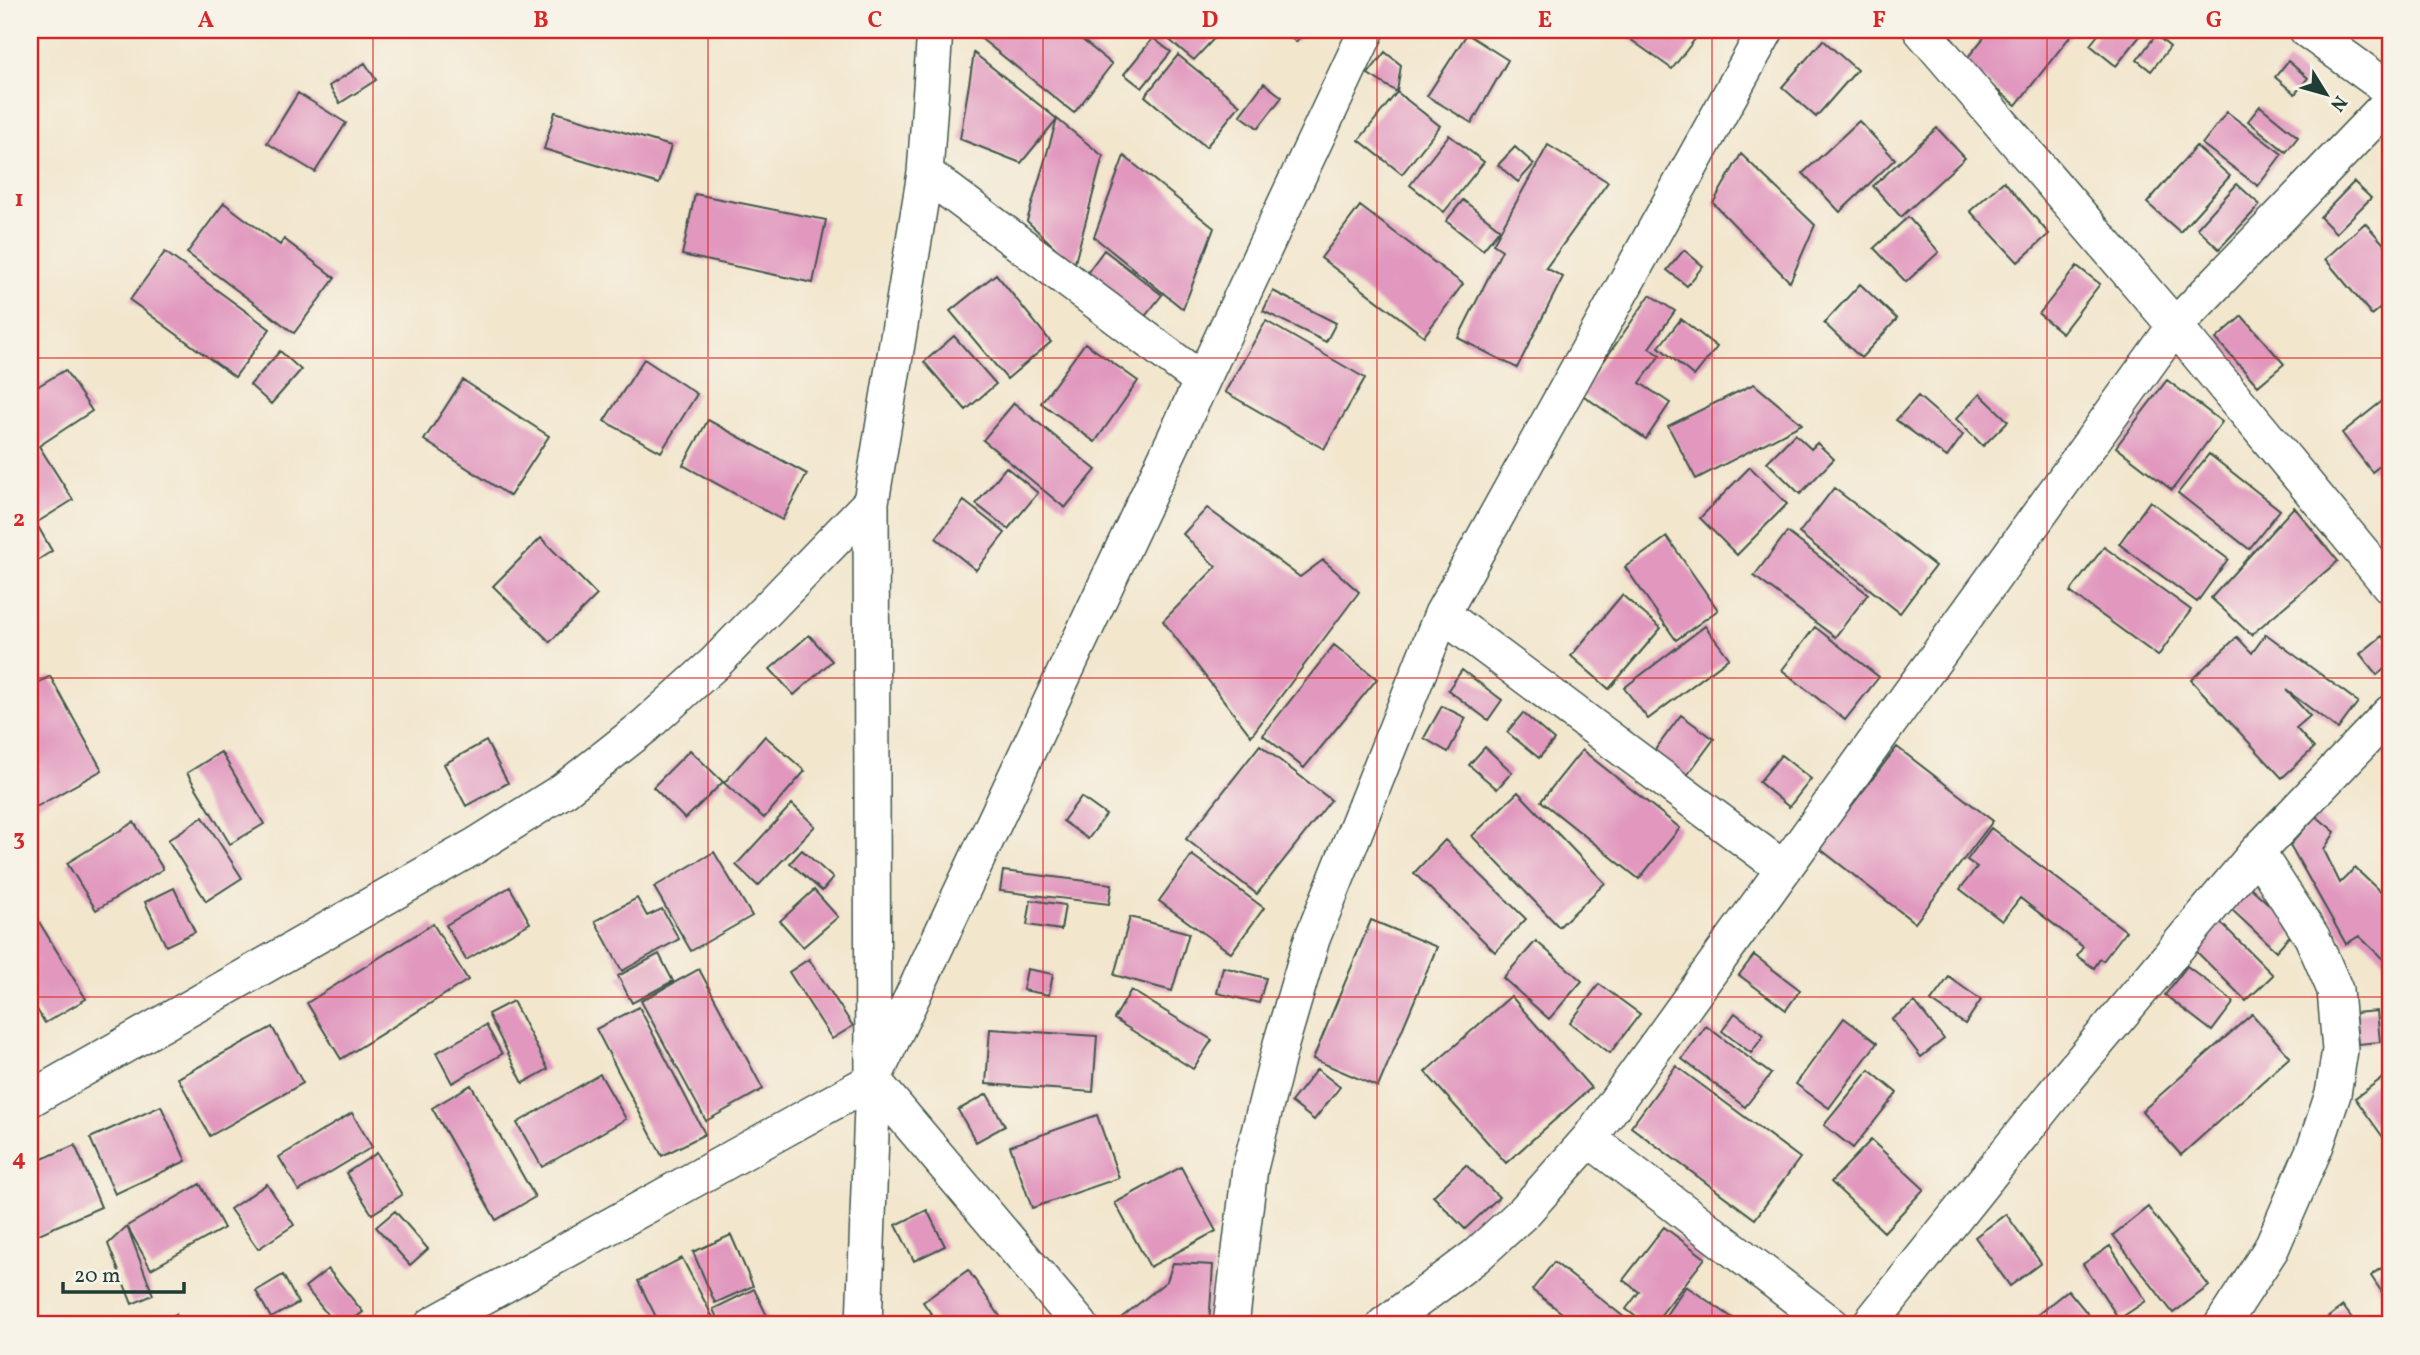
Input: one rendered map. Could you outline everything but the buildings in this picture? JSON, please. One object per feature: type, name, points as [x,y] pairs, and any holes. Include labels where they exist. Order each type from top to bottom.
[{"type":"street","points":[[864,1325],[873,1080],[871,502],[925,173],[935,30]]},
{"type":"street","points":[[432,1325],[873,1080],[1367,30]]},
{"type":"street","points":[[1231,1325],[1250,1168],[1312,939],[1442,614],[1766,30]]},
{"type":"street","points":[[1921,30],[2175,326],[2390,586]]},
{"type":"street","points":[[2307,30],[2390,90]]},
{"type":"street","points":[[1384,1325],[1486,1247],[1524,1212],[1589,1139],[2175,326],[2390,102]]},
{"type":"street","points":[[925,173],[1201,380]]},
{"type":"street","points":[[30,1099],[475,846],[564,790],[645,726],[716,662],[871,502]]},
{"type":"street","points":[[1442,614],[1784,869]]},
{"type":"street","points":[[1869,1325],[2053,1095],[2258,852],[2390,713]]},
{"type":"street","points":[[2222,1325],[2271,1249],[2306,1168],[2333,1094],[2340,1050],[2335,990],[2312,937],[2258,852]]},
{"type":"street","points":[[873,1080],[1080,1325]]},
{"type":"street","points":[[1589,1139],[1832,1325]]}]
